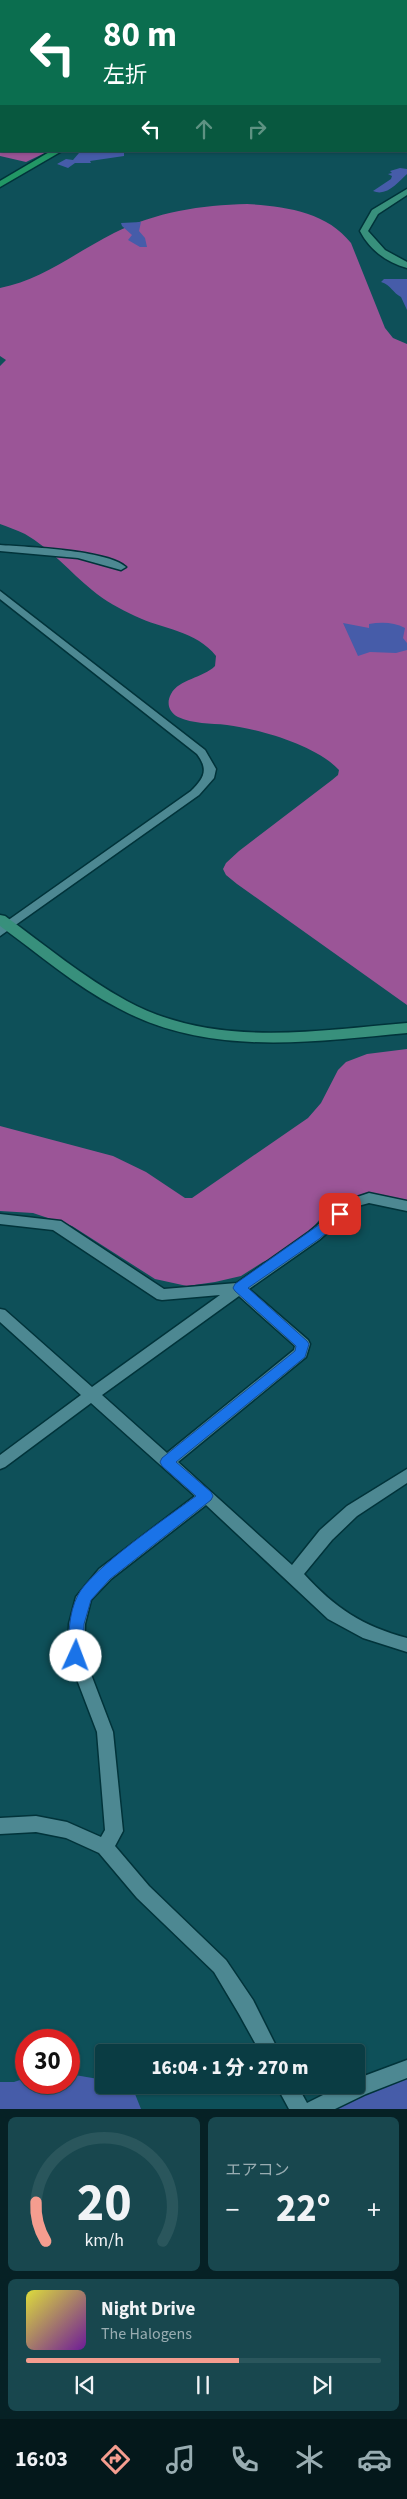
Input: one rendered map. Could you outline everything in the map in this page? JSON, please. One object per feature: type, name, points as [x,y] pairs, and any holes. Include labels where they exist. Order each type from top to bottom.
[{"type":"main road","points":[[0,185],[32,164],[56,152]]},
{"type":"street","points":[[407,192],[374,212],[366,222],[364,231],[376,248],[386,256],[407,265]]},
{"type":"street","points":[[0,548],[38,550],[109,562],[122,568]]},
{"type":"street","points":[[0,594],[201,752],[208,761],[211,770],[208,781],[195,793],[3,925],[114,1000],[142,1015],[179,1027],[235,1037],[270,1038],[407,1028]]},
{"type":"street","points":[[0,1463],[239,1288],[314,1236],[353,1203],[369,1198],[407,1206]]},
{"type":"street","points":[[0,1219],[56,1225],[162,1295],[239,1288],[303,1344],[301,1353],[166,1462]]},
{"type":"street","points":[[0,1314],[206,1496],[283,1567],[295,1573],[312,1596],[346,1623],[374,1636],[407,1645]]},
{"type":"street","points":[[295,1573],[326,1534],[352,1511],[407,1474]]},
{"type":"street","points":[[105,1847],[114,1831],[105,1732],[76,1656],[77,1624],[84,1597],[105,1574],[206,1496]]},
{"type":"street","points":[[0,1826],[36,1824],[67,1830],[105,1847],[143,1892],[220,1966],[246,2006],[266,2044]]},
{"type":"street","points":[[314,2109],[362,2086],[407,2069]]},
{"type":"street","points":[[291,2094],[300,2109]]},
{"type":"shaded area","points":[[0,152],[47,152],[26,162],[0,156]]},
{"type":"shaded area","points":[[247,204],[290,209],[304,213],[330,224],[341,233],[351,243],[385,328],[393,338],[407,344],[407,1005],[237,884],[226,875],[223,869],[226,863],[239,851],[332,780],[338,775],[339,770],[316,753],[270,734],[240,727],[190,721],[175,715],[169,704],[171,694],[180,685],[215,666],[216,656],[199,641],[124,611],[107,601],[34,540],[0,524],[0,366],[6,360],[0,356],[0,288],[30,279],[100,240],[146,220],[196,208]]},
{"type":"shaded area","points":[[407,1049],[407,1200],[371,1196],[353,1196],[344,1199],[329,1208],[297,1247],[263,1262],[241,1276],[187,1286],[155,1279],[72,1226],[33,1213],[0,1211],[0,1126],[113,1156],[146,1172],[185,1198],[192,1198],[308,1118],[321,1103],[338,1070],[346,1062],[367,1054]]},
{"type":"water","points":[[124,152],[124,156],[90,161],[91,163],[75,163],[68,168],[57,164],[66,159],[73,160],[79,153]]},
{"type":"water","points":[[400,168],[407,169],[407,174],[396,184],[383,192],[373,191],[391,179],[392,176],[388,174],[392,173],[390,171]]},
{"type":"water","points":[[141,222],[139,231],[145,238],[147,247],[140,247],[128,240],[132,235],[121,223]]},
{"type":"water","points":[[384,279],[407,279],[407,310],[401,297],[381,282]]},
{"type":"water","points":[[343,623],[369,628],[369,624],[378,623],[401,626],[405,628],[403,638],[407,643],[407,650],[396,653],[370,652],[358,656]]},
{"type":"waterway","points":[[349,2109],[407,2088]]},
{"type":"waterway","points":[[0,2103],[14,2103],[48,2093],[98,2099],[120,2109]]},
{"type":"route","points":[[76,1656],[77,1624],[84,1597],[105,1574],[206,1496],[166,1462],[301,1353],[303,1344],[239,1288],[314,1236],[340,1214]]}]
